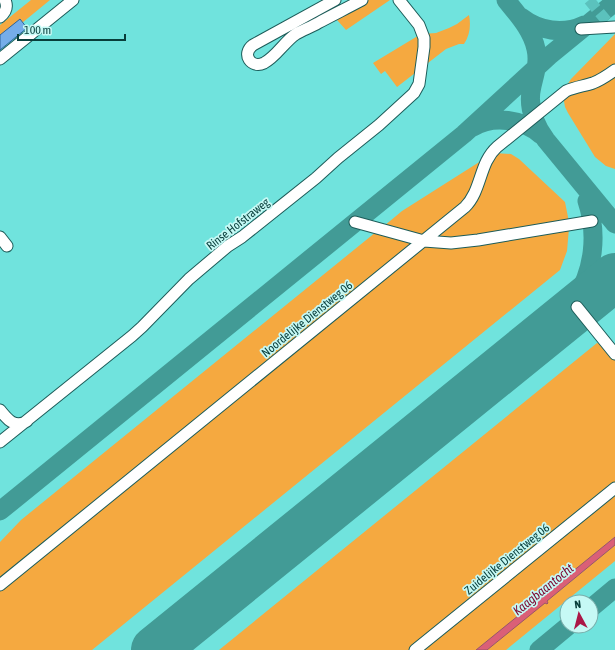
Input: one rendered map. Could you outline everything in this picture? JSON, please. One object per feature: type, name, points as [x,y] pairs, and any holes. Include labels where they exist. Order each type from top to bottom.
[{"type":"street","points":[[0,17],[4,14],[6,9],[7,3],[5,0]]},
{"type":"street","points":[[0,59],[73,0]]},
{"type":"street","points":[[335,0],[253,45],[247,52],[250,60],[255,64],[263,63],[297,34],[362,0]]},
{"type":"street","name":"Rinse Hofstraweg","points":[[0,442],[142,327],[189,279],[228,246],[242,237],[316,178],[379,125],[414,93],[419,84],[424,38],[419,25],[399,0]]},
{"type":"street","points":[[581,29],[615,27]]},
{"type":"street","name":"Noordelijke Dienstweg 06","points":[[0,584],[467,205],[475,192],[486,160],[497,147],[566,91],[596,82],[615,70]]},
{"type":"street","points":[[355,222],[424,241],[464,242],[592,221]]},
{"type":"street","points":[[0,237],[7,246]]},
{"type":"street","points":[[577,307],[615,354]]},
{"type":"street","points":[[0,410],[9,420],[14,423],[22,423],[28,420]]},
{"type":"street","name":"Zuidelijke Dienstweg 06","points":[[415,650],[615,488]]},
{"type":"shaded area","points":[[31,0],[50,0],[0,41],[0,25]]},
{"type":"shaded area","points":[[349,0],[390,0],[346,30],[329,11]]},
{"type":"shaded area","points":[[469,15],[470,30],[464,44],[459,44],[446,49],[397,87],[385,71],[381,74],[373,63],[421,34],[436,33],[449,28]]},
{"type":"shaded area","points":[[615,34],[615,66],[607,72],[565,88],[571,79]]},
{"type":"shaded area","points":[[615,73],[615,169],[606,166],[595,157],[568,113],[563,96]]},
{"type":"shaded area","points":[[494,153],[511,154],[519,159],[565,202],[569,222],[482,236],[437,238],[437,234],[459,217]]},
{"type":"shaded area","points":[[484,159],[469,196],[425,235],[384,226],[402,211]]},
{"type":"shaded area","points":[[569,228],[567,251],[560,270],[92,650],[0,650],[0,588],[425,243]]},
{"type":"shaded area","points":[[376,232],[412,241],[413,246],[0,581],[0,542],[21,520]]},
{"type":"shaded area","points":[[597,343],[602,345],[615,357],[615,484],[411,650],[219,650]]},
{"type":"shaded area","points":[[615,490],[615,537],[476,650],[416,650]]},
{"type":"shaded area","points":[[615,537],[615,545],[547,601],[547,604],[545,603],[487,650],[476,650]]},
{"type":"shaded area","points":[[615,545],[615,561],[575,594],[559,594],[559,607],[506,650],[487,650],[545,602],[546,604],[546,602]]},
{"type":"building","points":[[20,19],[27,28],[0,50],[0,35]]},
{"type":"taxiway","points":[[506,0],[528,29],[536,49],[537,63],[530,101],[538,128],[546,140],[615,224]]},
{"type":"taxiway","points":[[0,511],[464,134],[549,56],[615,2]]},
{"type":"taxiway","points":[[521,17],[535,26],[551,30],[568,30],[584,25]]},
{"type":"taxiway","points":[[473,127],[490,121],[508,120],[526,125],[541,135]]},
{"type":"taxiway","points":[[556,325],[569,310],[575,300],[586,277],[590,264],[593,239],[587,201]]},
{"type":"taxiway","points":[[599,601],[615,588]]},
{"type":"taxiway","points":[[539,650],[559,633]]},
{"type":"runway","points":[[155,650],[615,277]]},
{"type":"tunnel","points":[[589,0],[615,31]]},
{"type":"water label","name":"Kaagbaantocht","points":[[543,589]]}]
